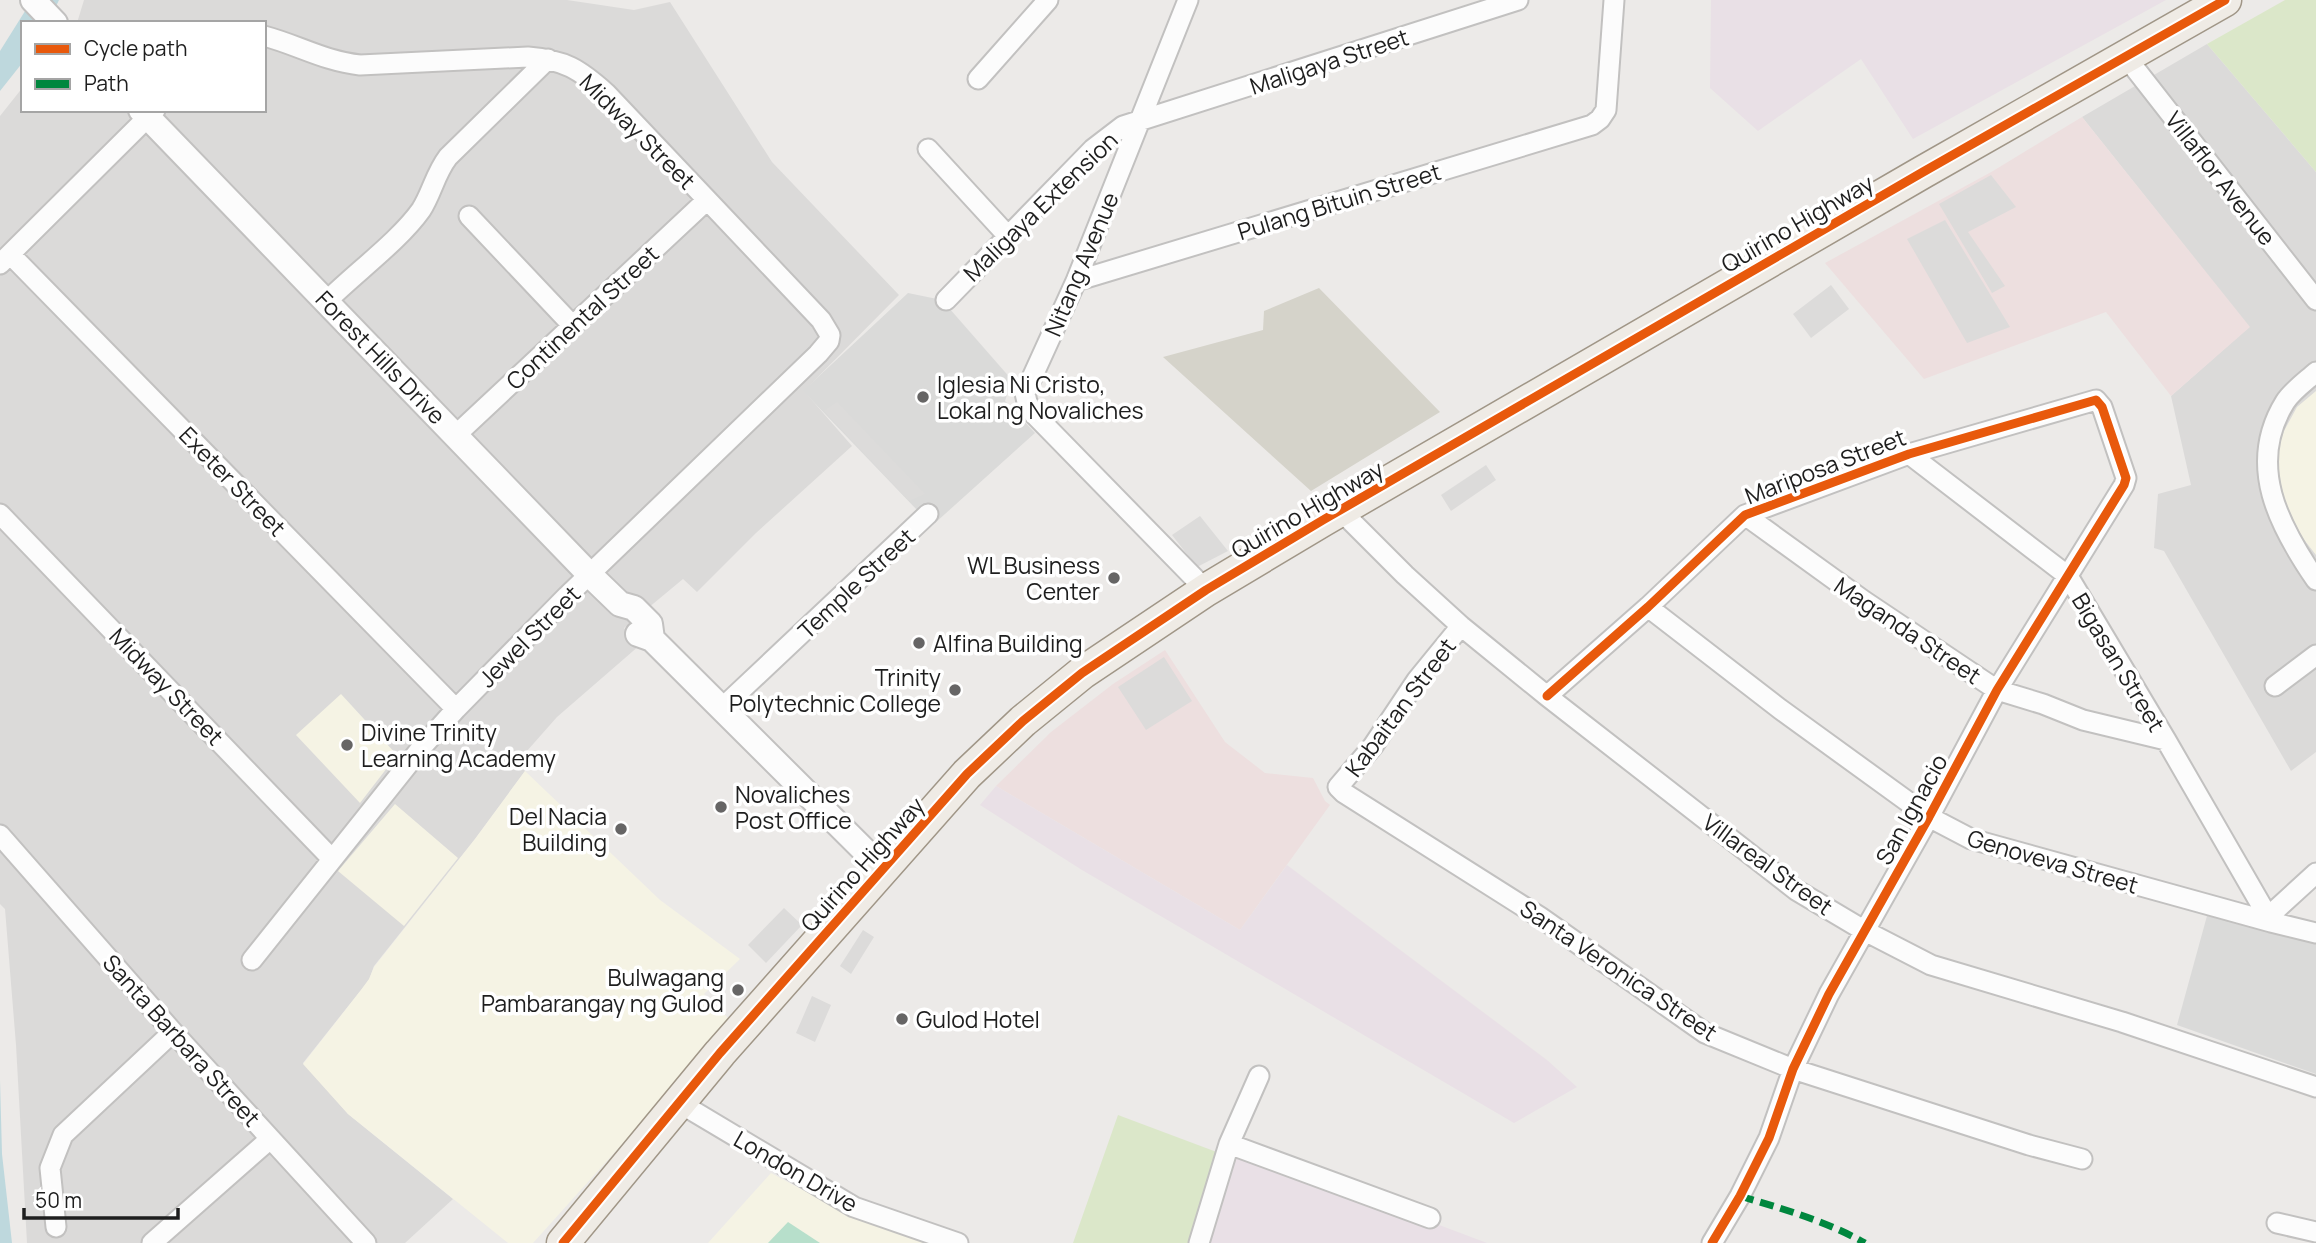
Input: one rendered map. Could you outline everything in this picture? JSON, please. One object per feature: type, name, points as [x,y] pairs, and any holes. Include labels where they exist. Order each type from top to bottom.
[{"type":"main road","name":"Quirino Highway","points":[[563,1243],[678,1102],[967,774],[1047,701],[1112,652],[1206,590],[1923,172],[2225,0]]},
{"type":"street","points":[[33,0],[53,21]]},
{"type":"street","points":[[978,79],[1048,0]]},
{"type":"street","name":"Nitang Avenue","points":[[1188,0],[1076,281],[1026,393],[1032,412],[1206,590]]},
{"type":"street","name":"Maligaya Street","points":[[1140,121],[1518,0]]},
{"type":"street","name":"Pulang Bituin Street","points":[[1076,281],[1592,125],[1606,110],[1614,0]]},
{"type":"street","name":"Midway Street","points":[[266,37],[315,56],[360,65],[528,57],[548,59],[573,67],[596,85],[707,200],[821,320],[830,335]]},
{"type":"street","name":"Villaflor Avenue","points":[[2126,57],[2316,300]]},
{"type":"street","points":[[327,301],[409,224],[429,197],[438,169],[448,157],[548,59]]},
{"type":"street","points":[[5,259],[148,113]]},
{"type":"street","name":"Forest Hills Drive","points":[[148,113],[590,575],[620,604],[634,608],[650,624],[652,639],[883,869]]},
{"type":"street","name":"Maligaya Extension","points":[[946,300],[1093,149],[1123,125],[1140,121]]},
{"type":"street","points":[[928,149],[1007,235]]},
{"type":"street","name":"Continental Street","points":[[457,434],[707,200]]},
{"type":"street","points":[[469,216],[573,326]]},
{"type":"street","name":"Exeter Street","points":[[5,259],[456,709]]},
{"type":"street","name":"Jewel Street","points":[[251,960],[422,747],[456,709],[818,354],[829,341],[830,335]]},
{"type":"street","points":[[2316,372],[2286,399],[2271,429],[2267,470],[2274,505],[2291,543],[2316,580]]},
{"type":"street","name":"Mariposa Street","points":[[1547,696],[1648,607],[1745,515],[1909,454],[2096,400]]},
{"type":"street","name":"San Ignacio","points":[[1712,1243],[1765,1146],[1793,1069],[1829,993],[1929,817],[1997,690],[2126,478],[2102,407],[2096,400]]},
{"type":"street","name":"Bigasan Street","points":[[1909,454],[2068,576],[2270,919]]},
{"type":"street","name":"Villareal Street","points":[[1341,511],[1461,626],[1547,696],[1796,890],[1865,931],[1931,965],[2122,1022],[2316,1087]]},
{"type":"street","name":"Midway Street","points":[[0,514],[332,859]]},
{"type":"street","name":"Temple Street","points":[[722,708],[928,514]]},
{"type":"street","name":"Maganda Street","points":[[1745,515],[1864,601],[1997,690],[2083,720],[2166,740]]},
{"type":"street","name":"Genoveva Street","points":[[1648,607],[1780,709],[1929,817],[1971,839],[2316,933]]},
{"type":"street","name":"Kabaitan Street","points":[[1338,787],[1373,746],[1417,680],[1461,626]]},
{"type":"street","points":[[2275,686],[2316,655]]},
{"type":"street","name":"Santa Veronica Street","points":[[1338,787],[1540,917],[1705,1033],[1793,1069],[2029,1145],[2081,1159]]},
{"type":"street","name":"Santa Barbara Street","points":[[0,835],[173,1032],[366,1243]]},
{"type":"street","points":[[2270,919],[2316,873]]},
{"type":"street","points":[[56,1227],[50,1168],[63,1135],[173,1032]]},
{"type":"street","points":[[1199,1243],[1229,1144],[1259,1076]]},
{"type":"street","name":"London Drive","points":[[678,1102],[855,1207],[958,1243]]},
{"type":"street","points":[[152,1243],[270,1139]]},
{"type":"street","points":[[1229,1144],[1430,1218]]},
{"type":"street","points":[[2277,1223],[2316,1233]]},
{"type":"shaded area","points":[[84,0],[567,0],[634,10],[670,2],[772,162],[899,295],[804,391],[852,446],[756,533],[697,592],[683,579],[624,628],[640,645],[557,717],[519,760],[525,771],[475,839],[374,966],[369,980],[303,1063],[348,1114],[453,1199],[405,1243],[27,1243],[16,1045],[5,909],[0,904],[0,116],[21,90],[21,112],[266,112],[266,21],[78,21]]},
{"type":"shaded area","points":[[1711,0],[2166,0],[1913,139],[1861,59],[1758,131],[1710,88]]},
{"type":"shaded area","points":[[2207,44],[2316,172],[2316,752],[2291,771],[2164,551],[2154,548],[2158,494],[2191,485],[2171,396],[2249,327],[2082,117]]},
{"type":"shaded area","points":[[2082,117],[2250,327],[2171,396],[2106,312],[1924,379],[1825,263],[1993,171]]},
{"type":"shaded area","points":[[1991,175],[2016,207],[1968,232],[2005,286],[1992,293],[1939,204]]},
{"type":"shaded area","points":[[1945,220],[2010,327],[1967,343],[1907,239]]},
{"type":"shaded area","points":[[1831,285],[1849,309],[1811,338],[1793,314]]},
{"type":"shaded area","points":[[1319,288],[1440,412],[1311,491],[1163,357],[1263,330],[1264,311]]},
{"type":"shaded area","points":[[908,293],[942,300],[1012,380],[1005,401],[1035,433],[935,523],[928,514],[917,510],[803,391]]},
{"type":"shaded area","points":[[2316,391],[2316,555],[2302,537],[2285,502],[2275,458],[2284,431],[2297,407]]},
{"type":"shaded area","points":[[837,402],[925,494],[909,501],[824,411]]},
{"type":"shaded area","points":[[1486,465],[1496,480],[1451,511],[1441,495]]},
{"type":"shaded area","points":[[1200,516],[1228,551],[1197,567],[1172,535]]},
{"type":"shaded area","points":[[1165,650],[1225,742],[1265,773],[1313,778],[1330,805],[1240,930],[996,786],[1051,732],[1113,684]]},
{"type":"shaded area","points":[[1164,657],[1192,701],[1146,730],[1118,687]]},
{"type":"shaded area","name":"Divine Trinity Learning Academy","points":[[341,694],[397,755],[360,803],[296,735]]},
{"type":"shaded area","points":[[525,771],[660,900],[740,959],[704,994],[732,1022],[533,1243],[508,1243],[348,1114],[303,1064]]},
{"type":"shaded area","points":[[996,786],[1240,930],[1287,865],[1547,1060],[1577,1087],[1514,1123],[1082,870],[980,805]]},
{"type":"shaded area","points":[[395,804],[458,858],[404,926],[338,871]]},
{"type":"shaded area","points":[[2210,905],[2316,931],[2316,1074],[2177,1025]]},
{"type":"shaded area","points":[[784,908],[802,925],[766,963],[748,945]]},
{"type":"shaded area","points":[[863,930],[874,937],[851,974],[840,966]]},
{"type":"shaded area","points":[[812,996],[831,1005],[815,1042],[796,1033]]},
{"type":"shaded area","points":[[1235,1148],[1487,1243],[1208,1243]]},
{"type":"shaded area","points":[[771,1173],[850,1215],[928,1243],[708,1243]]},
{"type":"green space","points":[[2285,0],[2316,0],[2316,172],[2207,44]]},
{"type":"green space","points":[[1118,1115],[1222,1154],[1198,1243],[1073,1243]]},
{"type":"green space","points":[[788,1222],[820,1243],[768,1243]]},
{"type":"water","points":[[32,0],[59,0],[49,21],[21,21],[21,65],[0,91],[0,51]]},
{"type":"water","points":[[0,1080],[2,1154],[12,1243],[0,1243]]},
{"type":"marked path","points":[[1740,1196],[1820,1222],[1865,1243]]},
{"type":"cycle path","points":[[563,1243],[720,1053],[967,774],[1023,721],[1082,673],[1206,590],[1323,520],[2225,0]]},
{"type":"cycle path","points":[[1547,696],[1648,607],[1745,515],[1909,454],[2096,400],[2102,407],[2126,478],[2124,485],[1997,690],[1829,994],[1793,1069],[1769,1138],[1740,1196],[1712,1243]]},
{"type":"place","name":"Iglesia Ni Cristo, Lokal ng Novaliches","points":[[923,397]]},
{"type":"place","name":"WL Business Center","points":[[1114,578]]},
{"type":"place","name":"Alfina Building","points":[[919,643]]},
{"type":"place","name":"Trinity Polytechnic College","points":[[955,690]]},
{"type":"place","name":"Divine Trinity Learning Academy","points":[[347,745]]},
{"type":"place","name":"Novaliches Post Office","points":[[721,807]]},
{"type":"place","name":"Del Nacia Building","points":[[621,829]]},
{"type":"place","name":"Bulwagang Pambarangay ng Gulod","points":[[738,990]]},
{"type":"place","name":"Gulod Hotel","points":[[902,1019]]}]
